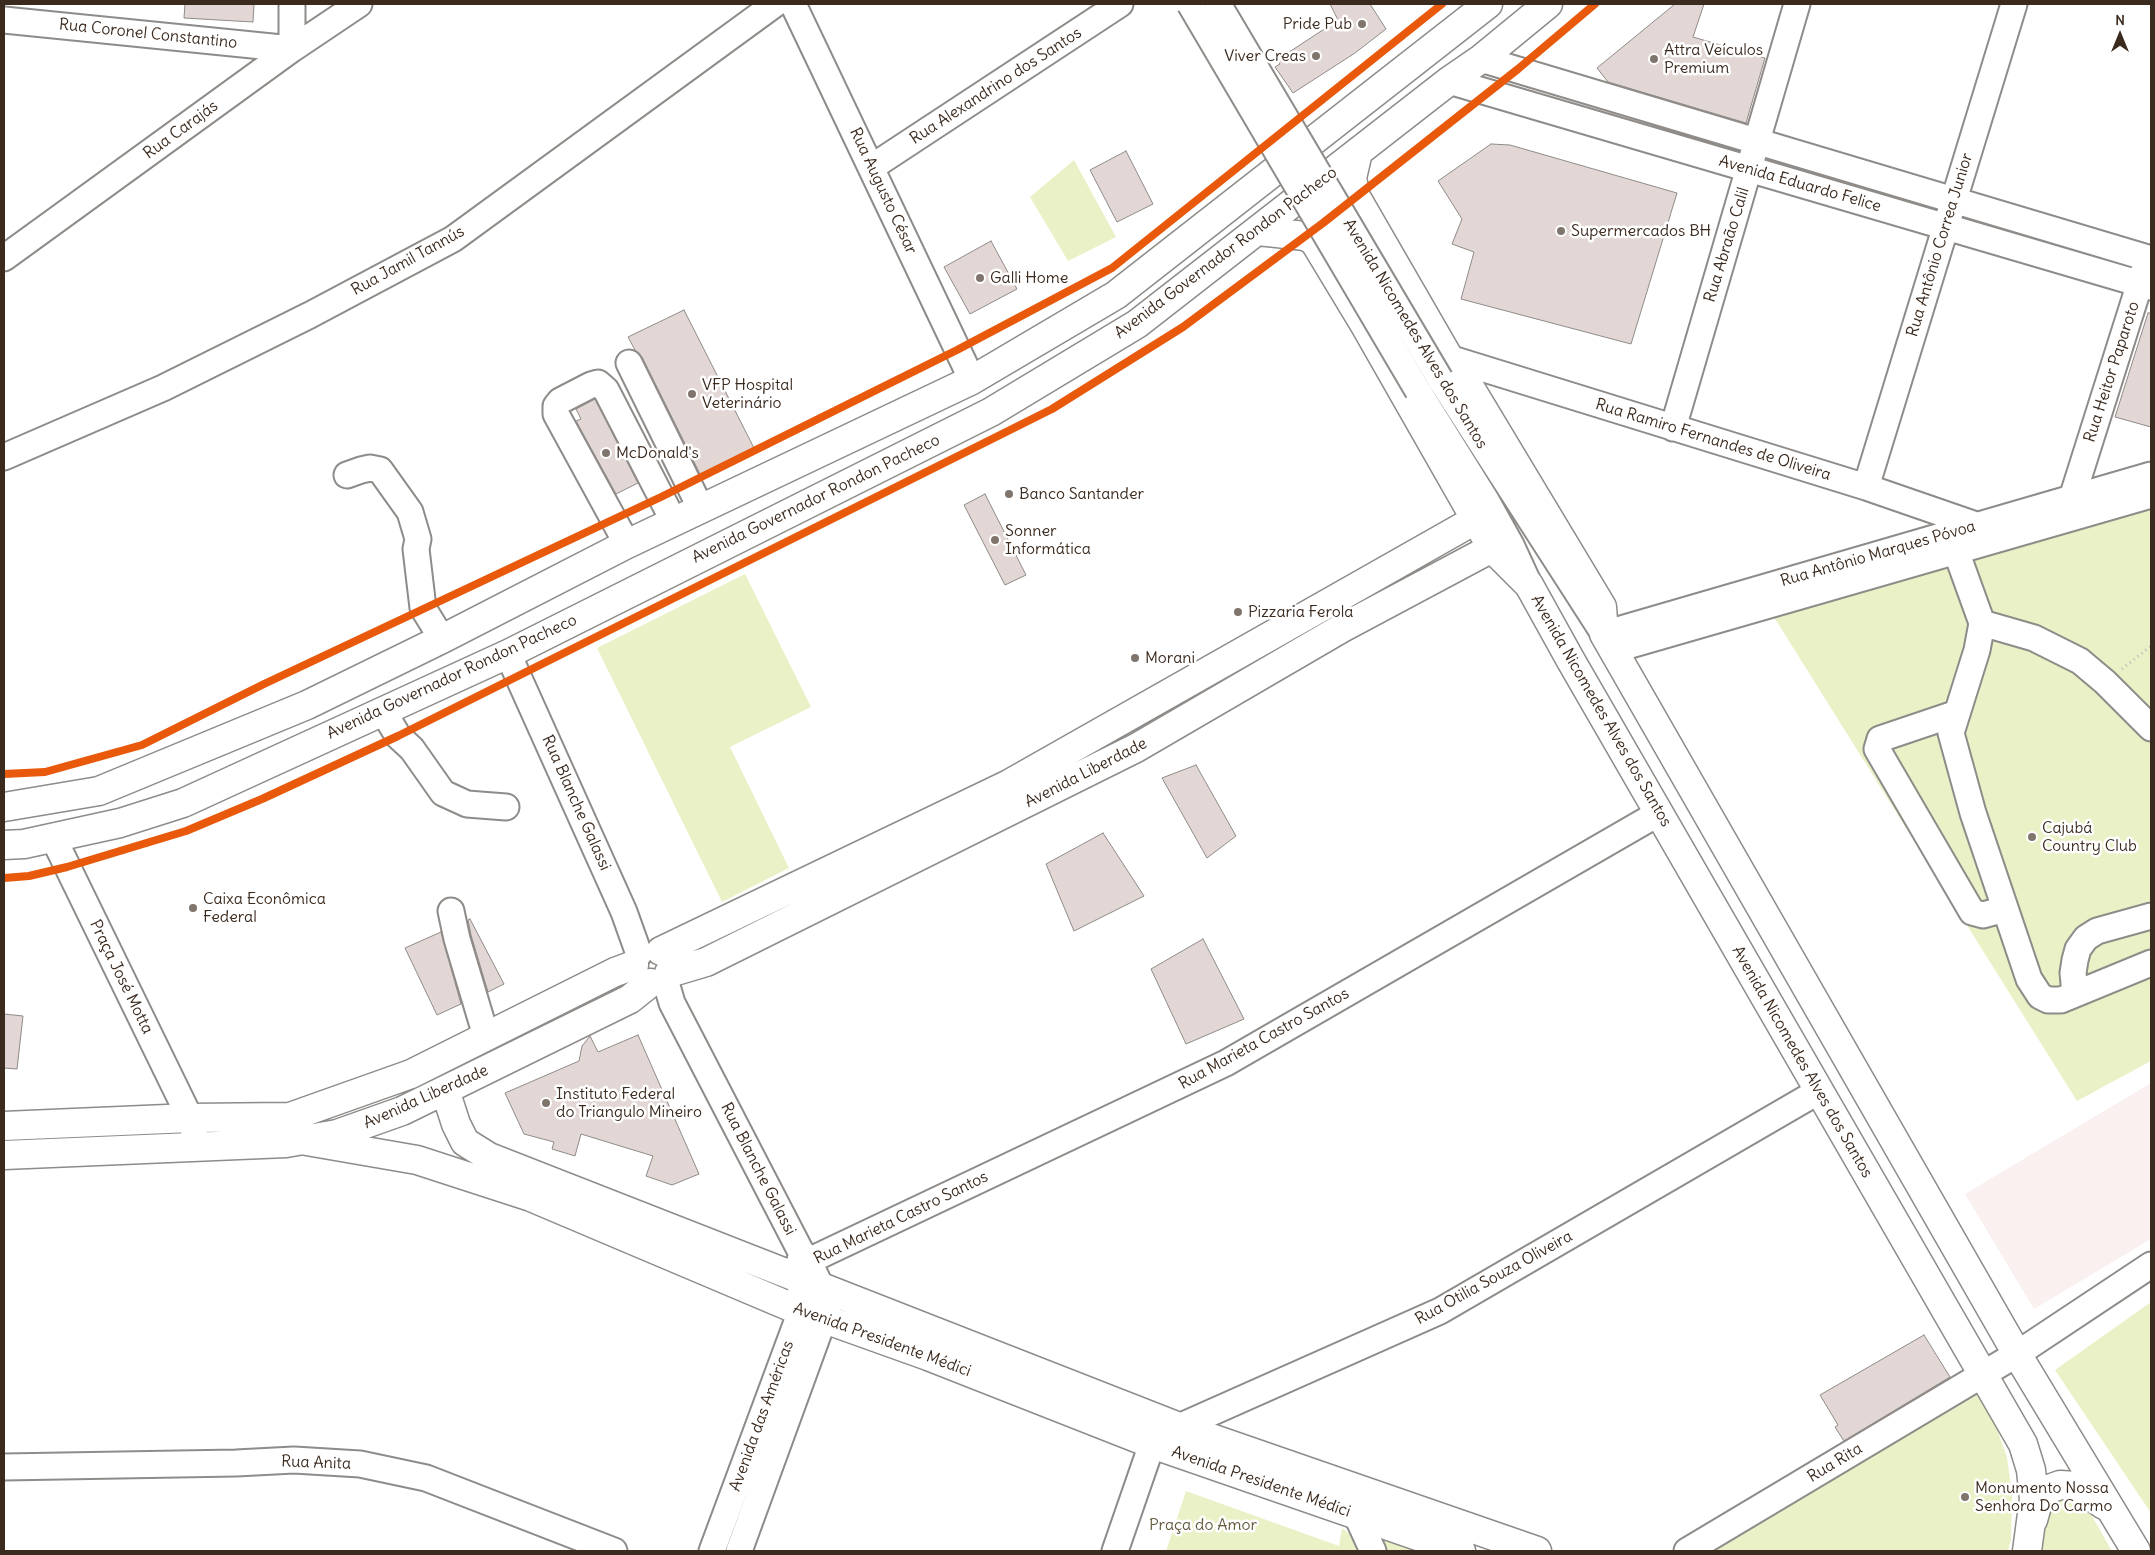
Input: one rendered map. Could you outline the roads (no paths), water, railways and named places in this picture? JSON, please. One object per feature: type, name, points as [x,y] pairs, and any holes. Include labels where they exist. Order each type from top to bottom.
[{"type":"main road","name":"Avenida Governador Rondon Pacheco","points":[[4,808],[99,791],[307,705],[442,639],[627,544],[972,380],[1116,296],[1488,4]]},
{"type":"main road","name":"Avenida Governador Rondon Pacheco","points":[[4,845],[24,844],[120,823],[183,803],[508,654],[991,412],[1137,324],[1449,81],[1481,59],[1548,4]]},
{"type":"main road","name":"Avenida Nicomedes Alves dos Santos","points":[[1358,152],[1352,178],[1356,198],[1393,262],[1436,376],[1469,386],[1602,607],[1609,642],[2017,1354],[2136,1551]]},
{"type":"main road","name":"Avenida Nicomedes Alves dos Santos","points":[[1258,230],[1305,236],[1314,241],[1343,288],[1492,548],[1529,584],[1570,659],[2023,1444],[2031,1470],[2034,1499],[2029,1538]]},
{"type":"main road","points":[[1343,288],[1348,262],[1356,252],[1362,250],[1376,252],[1393,262]]},
{"type":"main road","name":"Avenida Liberdade","points":[[4,1155],[286,1143],[338,1134],[402,1111],[630,1000],[655,971],[1010,784],[1475,520]]},
{"type":"main road","name":"Avenida Liberdade","points":[[4,1126],[190,1118],[290,1117],[410,1074],[616,972],[655,971],[706,962],[1136,748],[1342,628],[1492,548]]},
{"type":"main road","points":[[1176,689],[1192,716]]},
{"type":"main road","name":"Avenida Presidente Médici","points":[[445,1090],[456,1124],[465,1142],[489,1157],[806,1268],[1179,1426],[1537,1551]]},
{"type":"main road","name":"Avenida Presidente Médici","points":[[301,1140],[417,1160],[531,1197],[812,1315],[928,1356],[1152,1444],[1461,1551]]},
{"type":"main road","points":[[2029,1538],[2037,1506],[2049,1489],[2060,1485],[2077,1486],[2110,1509]]},
{"type":"street","points":[[292,4],[292,49]]},
{"type":"street","name":"Rua Carajás","points":[[4,258],[292,49],[360,4]]},
{"type":"street","name":"Rua Jamil Tannús","points":[[4,457],[163,388],[310,315],[453,239],[776,4]]},
{"type":"street","name":"Rua Augusto César","points":[[792,4],[972,380]]},
{"type":"street","name":"Rua Alexandrino dos Santos","points":[[872,168],[1120,4]]},
{"type":"street","name":"Avenida Nicomedes Alves dos Santos","points":[[1190,4],[1436,376]]},
{"type":"street","name":"Avenida Nicomedes Alves dos Santos","points":[[1218,4],[1436,376],[1486,500],[1511,545],[1529,584]]},
{"type":"street","name":"Rua Abraão Calil","points":[[1673,428],[1797,4]]},
{"type":"street","name":"Rua Antônio Correa Junior","points":[[1866,487],[2014,4]]},
{"type":"street","name":"Rua Coronel Constantino","points":[[4,20],[292,49]]},
{"type":"street","name":"Avenida Eduardo Felice","points":[[1481,59],[1954,200],[2150,254]]},
{"type":"street","name":"Avenida Eduardo Felice","points":[[1449,81],[2146,286]]},
{"type":"street","points":[[1602,126],[1611,97]]},
{"type":"street","name":"Rua Heitor Paparoto","points":[[2072,498],[2146,286],[2150,254]]},
{"type":"street","points":[[629,363],[701,509]]},
{"type":"street","name":"Rua Ramiro Fernandes de Oliveira","points":[[1436,376],[1673,428],[1866,487],[1976,525]]},
{"type":"street","points":[[627,544],[556,414],[556,406],[560,401],[591,385],[598,383],[606,390],[674,522]]},
{"type":"street","points":[[347,475],[370,468],[380,470],[410,512],[418,539],[416,549],[423,608],[442,639]]},
{"type":"street","name":"Rua Antônio Marques Póvoa","points":[[1609,642],[1976,525],[2151,475]]},
{"type":"street","name":"Rua Antônio Marques Póvoa","points":[[1609,642],[1956,550],[2151,495]]},
{"type":"street","points":[[1976,525],[1972,533],[1960,539],[1956,550],[1982,623],[1977,650],[1951,733],[1973,813],[2029,979],[2040,996],[2048,1000],[2061,1000],[2151,962]]},
{"type":"street","points":[[1982,623],[2034,638],[2080,661],[2105,682],[2151,728]]},
{"type":"street","name":"Rua Blanche Galassi","points":[[508,654],[624,912],[806,1268]]},
{"type":"street","points":[[382,711],[398,736],[412,749],[442,793],[466,804],[506,807]]},
{"type":"street","points":[[1957,713],[1880,739],[1876,749],[1972,912],[1983,914],[2005,909]]},
{"type":"street","name":"Rua Marieta Castro Santos","points":[[806,1268],[1226,1063],[1660,813]]},
{"type":"street","name":"Praça José Motta","points":[[53,837],[190,1118],[198,1147]]},
{"type":"street","points":[[452,911],[454,931],[486,1036]]},
{"type":"street","points":[[2075,994],[2073,973],[2075,960],[2078,948],[2086,938],[2097,931],[2151,916]]},
{"type":"street","name":"Rua Otilia Souza Oliveira","points":[[1152,1444],[1179,1426],[1440,1311],[1819,1091]]},
{"type":"street","name":"Rua Rita","points":[[1687,1551],[1983,1375],[2151,1265]]},
{"type":"street","name":"Avenida das Américas","points":[[738,1551],[812,1315],[806,1268]]},
{"type":"street","name":"Avenida das Américas","points":[[712,1551],[812,1315]]},
{"type":"street","points":[[1115,1551],[1152,1444]]},
{"type":"street","name":"Rua Anita","points":[[4,1466],[236,1463],[294,1460],[360,1464],[426,1478],[614,1551]]},
{"type":"street","points":[[1356,1514],[1373,1551]]},
{"type":"place","name":"Pride Pub","points":[[1362,24]]},
{"type":"place","name":"Viver Creas","points":[[1316,56]]},
{"type":"place","name":"Attra Veículos Premium","points":[[1654,59]]},
{"type":"place","name":"Supermercados BH","points":[[1561,231]]},
{"type":"place","name":"Galli Home","points":[[980,278]]},
{"type":"place","name":"VFP Hospital Veterinário","points":[[692,394]]},
{"type":"place","name":"McDonald's","points":[[606,453]]},
{"type":"place","name":"Banco Santander","points":[[1009,494]]},
{"type":"place","name":"Sonner Informática","points":[[995,540]]},
{"type":"place","name":"Pizzaria Ferola","points":[[1238,612]]},
{"type":"place","name":"Morani","points":[[1135,658]]},
{"type":"place","name":"Cajubá Country Club","points":[[2032,837]]},
{"type":"place","name":"Caixa Econômica Federal","points":[[193,908]]},
{"type":"place","name":"Instituto Federal do Triangulo Mineiro","points":[[546,1103]]},
{"type":"place","name":"Monumento Nossa Senhora Do Carmo","points":[[1965,1497]]},
{"type":"park label","name":"Praça do Amor","points":[[1203,1525]]}]
